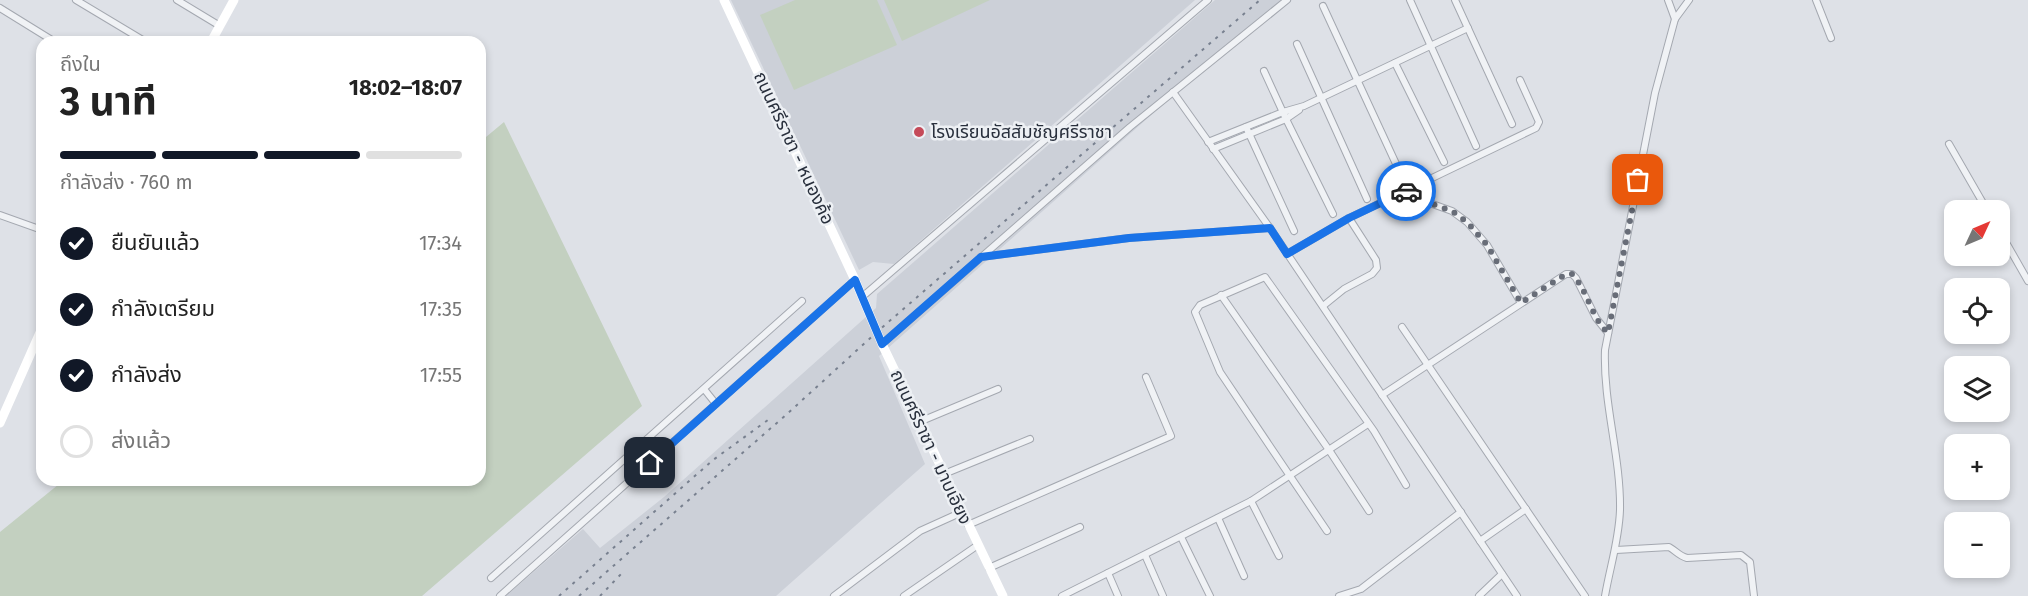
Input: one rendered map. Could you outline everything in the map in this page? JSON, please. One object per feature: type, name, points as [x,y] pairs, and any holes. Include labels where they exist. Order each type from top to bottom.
[{"type":"main road","points":[[214,36],[234,0]]},
{"type":"main road","name":"ถนนศรีราชา - หนองค้อ","points":[[724,0],[862,297]]},
{"type":"main road","name":"ถนนศรีราชา - มาบเอียง","points":[[862,297],[882,344],[1003,596]]},
{"type":"main road","points":[[0,423],[36,342]]},
{"type":"street","points":[[76,0],[136,36]]},
{"type":"street","points":[[177,0],[220,26]]},
{"type":"street","points":[[862,297],[1208,0]]},
{"type":"street","points":[[882,344],[1130,127],[1287,0]]},
{"type":"street","points":[[1410,0],[1476,146]]},
{"type":"street","points":[[1455,0],[1512,124]]},
{"type":"street","points":[[1668,0],[1675,19]]},
{"type":"street","points":[[1605,596],[1616,550],[1620,509],[1604,379],[1605,350],[1655,93],[1675,19],[1689,0]]},
{"type":"street","points":[[1816,0],[1831,38]]},
{"type":"street","points":[[1323,6],[1403,179]]},
{"type":"street","points":[[0,8],[45,36]]},
{"type":"street","points":[[1213,149],[1249,134],[1468,28]]},
{"type":"street","points":[[1297,44],[1367,199]]},
{"type":"street","points":[[1395,63],[1444,162]]},
{"type":"street","points":[[1264,71],[1333,214]]},
{"type":"street","points":[[1287,254],[1349,218],[1536,128],[1539,122],[1520,80]]},
{"type":"street","points":[[1173,92],[1270,228],[1517,596]]},
{"type":"street","points":[[1208,142],[1246,127],[1284,116]]},
{"type":"street","points":[[1246,127],[1294,231]]},
{"type":"street","points":[[1949,144],[1981,200]]},
{"type":"street","points":[[1406,191],[1410,196],[1452,211],[1467,222],[1487,245],[1521,303]]},
{"type":"street","points":[[0,215],[36,228]]},
{"type":"street","points":[[1323,306],[1344,289],[1372,274],[1377,268],[1376,260],[1349,218]]},
{"type":"street","points":[[981,257],[1129,238],[1270,228]]},
{"type":"street","points":[[2010,250],[2028,281]]},
{"type":"street","points":[[1382,394],[1566,274],[1572,274],[1590,303],[1596,318],[1608,333]]},
{"type":"street","points":[[1327,531],[1220,372],[1195,312],[1200,305],[1265,277],[1368,424],[1406,485]]},
{"type":"street","points":[[500,596],[855,280]]},
{"type":"street","points":[[1221,296],[1369,511]]},
{"type":"street","points":[[491,578],[802,301]]},
{"type":"street","points":[[1402,327],[1585,596]]},
{"type":"street","points":[[969,525],[1172,436],[1146,377]]},
{"type":"street","points":[[704,389],[716,404]]},
{"type":"street","points":[[920,422],[998,389]]},
{"type":"street","points":[[1067,595],[1251,501],[1368,424]]},
{"type":"street","points":[[945,474],[1030,439]]},
{"type":"street","points":[[1251,501],[1279,555]]},
{"type":"street","points":[[1480,541],[1526,509]]},
{"type":"street","points":[[834,596],[920,531],[962,512]]},
{"type":"street","points":[[1339,596],[1361,588],[1461,512]]},
{"type":"street","points":[[1218,518],[1244,576]]},
{"type":"street","points":[[989,568],[1080,527]]},
{"type":"street","points":[[1181,537],[1210,596]]},
{"type":"street","points":[[904,596],[978,545]]},
{"type":"street","points":[[1616,550],[1669,547],[1680,556],[1687,558],[1741,555],[1750,562],[1754,596]]},
{"type":"street","points":[[1145,555],[1163,596]]},
{"type":"street","points":[[1108,573],[1118,596]]},
{"type":"street","points":[[1479,596],[1502,574]]},
{"type":"shaded area","name":"โรงเรียนอัสสัมชัญศรีราชา","points":[[731,0],[1195,0],[894,264],[873,262],[859,270]]},
{"type":"shaded area","points":[[1215,0],[1281,0],[879,356],[925,464],[776,596],[506,596],[583,529],[600,548],[664,497],[876,308],[877,294]]},
{"type":"green space","points":[[795,0],[877,0],[897,45],[794,90],[760,15]]},
{"type":"green space","points":[[884,0],[990,0],[902,41]]},
{"type":"green space","points":[[504,122],[642,406],[422,596],[0,596],[0,532],[57,486],[486,486],[486,137]]},
{"type":"railway","points":[[579,596],[878,331],[1260,0]]},
{"type":"railway","points":[[559,596],[713,460],[772,417]]},
{"type":"railway","points":[[600,596],[622,573]]},
{"type":"way so far","points":[[1406,191],[1414,198],[1452,211],[1482,236],[1521,303],[1566,274],[1572,274],[1602,328],[1608,333],[1638,180]]},
{"type":"place","name":"โรงเรียนอัสสัมชัญศรีราชา","points":[[919,132]]},
{"type":"route","points":[[650,463],[855,280],[882,344],[981,257],[1129,238],[1270,228],[1287,254],[1349,218],[1406,191]]}]
